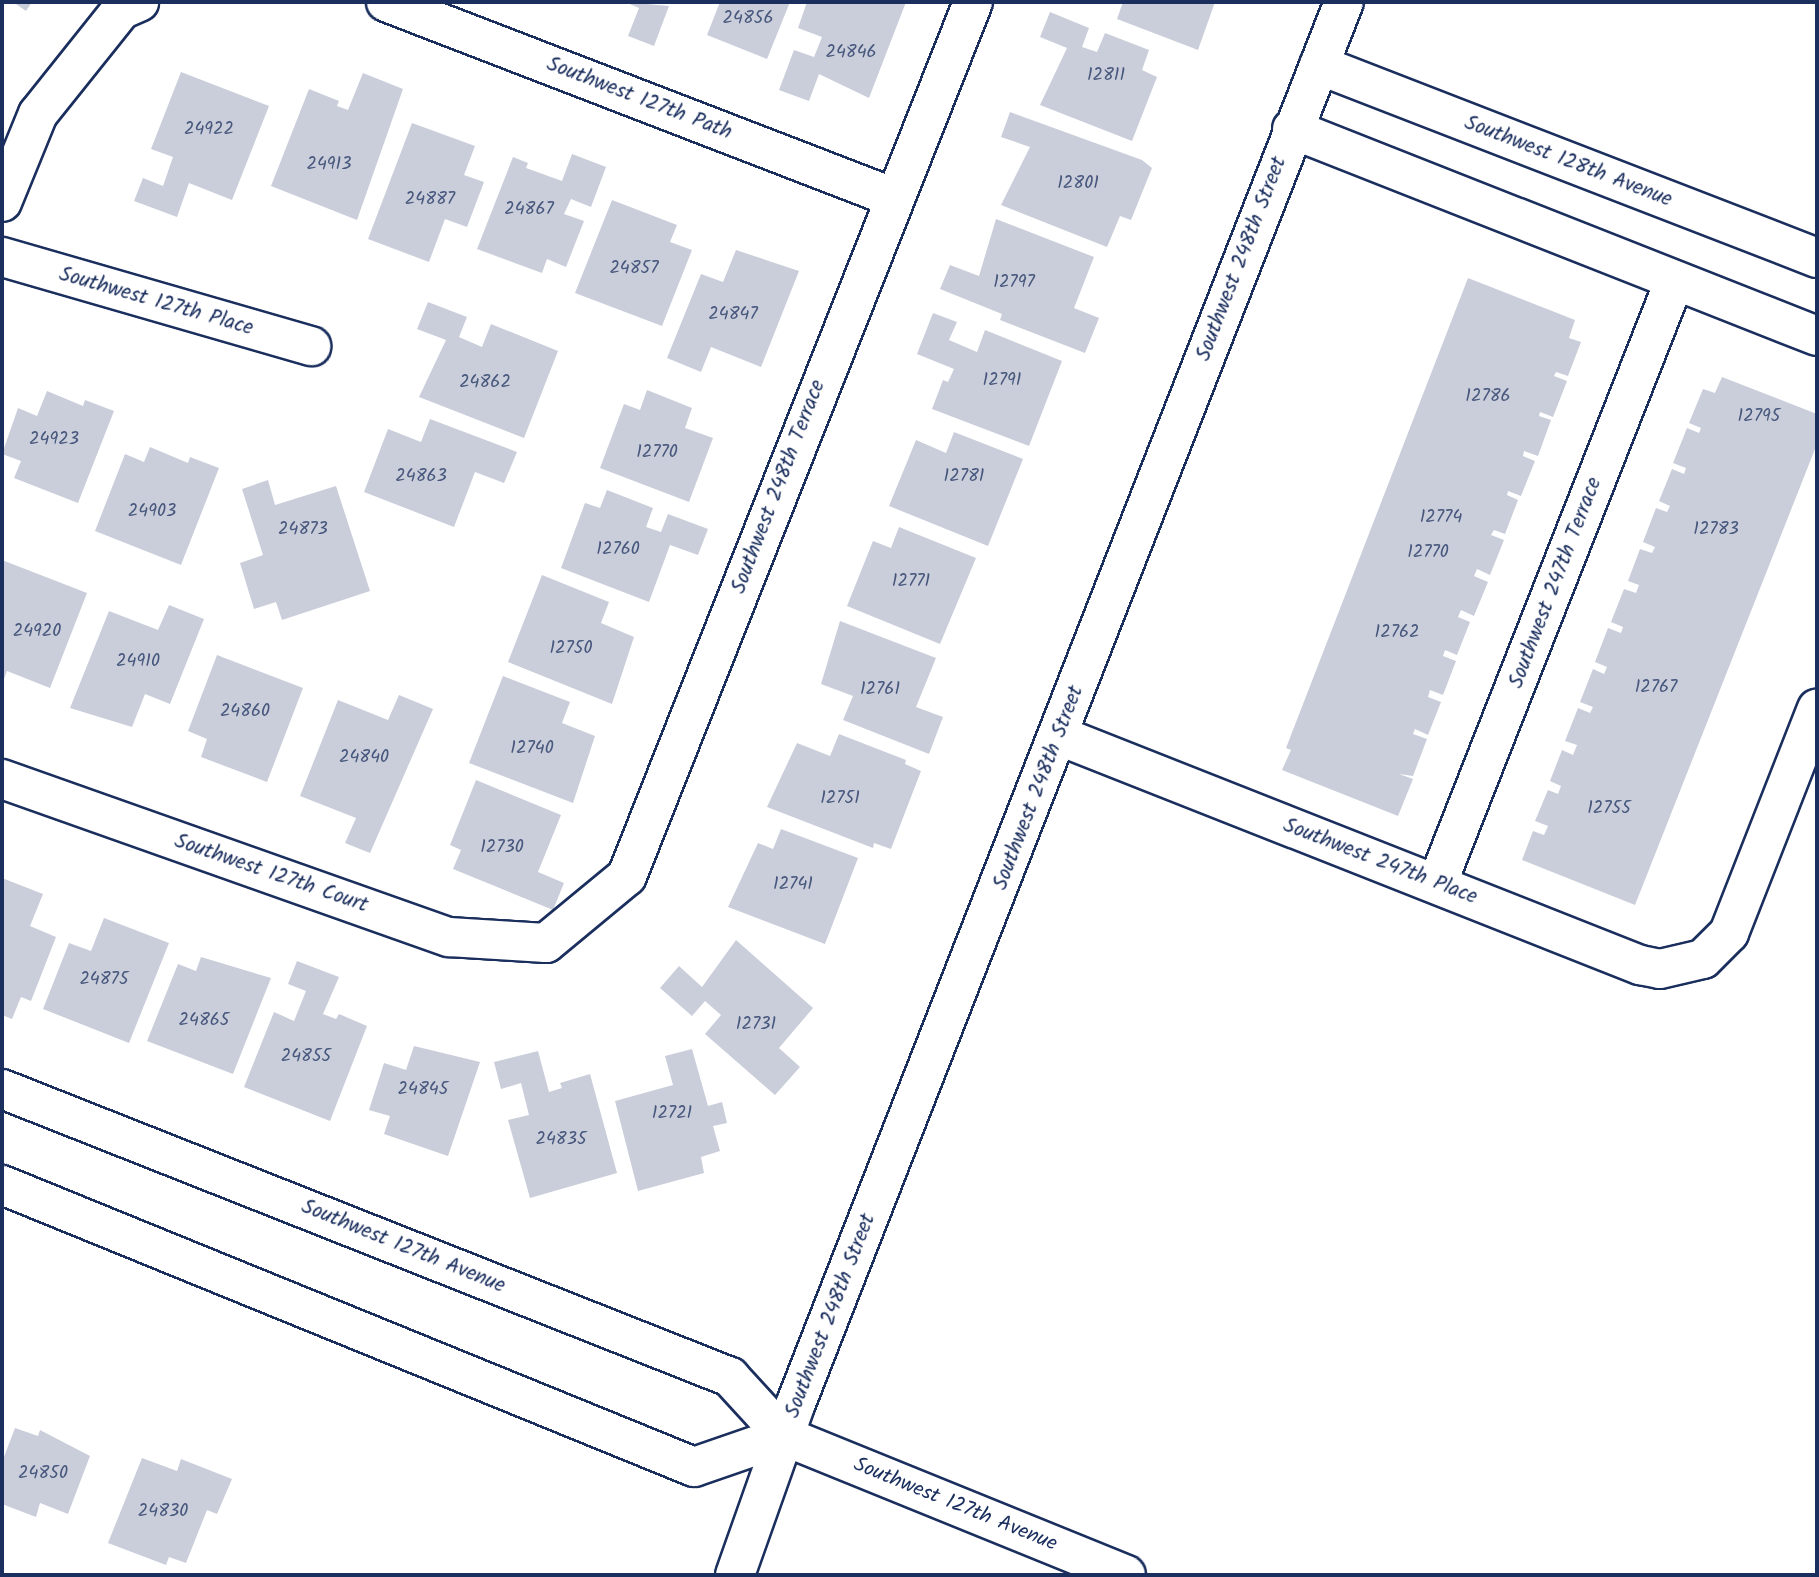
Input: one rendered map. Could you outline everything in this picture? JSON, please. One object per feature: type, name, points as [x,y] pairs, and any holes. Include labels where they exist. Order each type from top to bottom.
[{"type":"street","points":[[2,202],[38,114],[121,9],[139,2]]},
{"type":"street","name":"Southwest 127th Path","points":[[386,2],[892,197]]},
{"type":"street","name":"Southwest 248th Terrace","points":[[546,943],[627,876],[892,197],[973,2]]},
{"type":"street","name":"Southwest 248th Street","points":[[735,1575],[784,1436],[1060,736],[1292,129],[1345,2]]},
{"type":"street","name":"Southwest 128th Avenue","points":[[1319,65],[1817,258]]},
{"type":"street","points":[[1292,129],[1674,282],[1817,336]]},
{"type":"street","name":"Southwest 127th Place","points":[[2,257],[311,346]]},
{"type":"street","name":"Southwest 247th Terrace","points":[[1437,884],[1674,282]]},
{"type":"street","name":"Southwest 247th Place","points":[[1060,736],[1640,965],[1673,968],[1703,959],[1732,926],[1817,709]]},
{"type":"street","name":"Southwest 127th Court","points":[[2,779],[449,937],[546,943]]},
{"type":"street","name":"Southwest 127th Avenue","points":[[2,1089],[730,1377],[784,1436],[1126,1575]]},
{"type":"street","points":[[2,1185],[694,1467],[784,1436]]},
{"type":"building","points":[[13,2],[32,2],[26,11]]},
{"type":"building","points":[[625,2],[669,6],[654,46],[628,36],[639,8]]},
{"type":"building","points":[[720,2],[790,2],[767,59],[707,35]]},
{"type":"building","points":[[807,2],[906,2],[869,98],[819,74],[809,101],[779,90],[794,50],[814,57],[822,37],[798,28]]},
{"type":"building","points":[[1123,2],[1215,2],[1198,50],[1117,19]]},
{"type":"building","points":[[1050,12],[1089,28],[1082,47],[1097,52],[1105,33],[1149,50],[1142,70],[1157,77],[1132,141],[1040,105],[1067,48],[1040,37]]},
{"type":"building","points":[[181,72],[269,106],[232,200],[189,183],[177,217],[134,201],[143,178],[163,186],[173,157],[151,149]]},
{"type":"building","points":[[363,73],[403,89],[357,220],[271,186],[309,89],[339,101],[337,106],[348,110]]},
{"type":"building","points":[[1010,112],[1142,160],[1152,168],[1131,220],[1120,216],[1107,247],[1001,205],[1030,147],[1001,137]]},
{"type":"building","points":[[412,123],[475,146],[464,175],[484,182],[467,227],[445,219],[429,262],[368,239]]},
{"type":"building","points":[[572,154],[606,167],[591,207],[571,199],[564,214],[584,221],[566,267],[547,259],[542,273],[477,249],[513,157],[528,163],[526,168],[562,181]]},
{"type":"building","points":[[612,200],[677,225],[670,242],[692,250],[662,326],[575,293]]},
{"type":"building","points":[[996,219],[1094,257],[1074,308],[1099,318],[1085,353],[1000,320],[1002,314],[940,289],[950,265],[979,276]]},
{"type":"building","points":[[736,250],[799,271],[761,367],[711,347],[701,372],[667,358],[701,274],[723,282]]},
{"type":"building","points":[[1468,278],[1575,320],[1569,338],[1581,342],[1568,376],[1556,372],[1554,376],[1567,381],[1553,417],[1540,412],[1539,416],[1551,420],[1538,456],[1524,451],[1523,456],[1535,461],[1521,496],[1508,491],[1507,495],[1518,500],[1505,534],[1494,530],[1491,535],[1504,540],[1490,575],[1477,569],[1474,576],[1488,582],[1474,616],[1461,610],[1458,617],[1470,622],[1457,655],[1445,650],[1443,656],[1456,661],[1443,695],[1430,690],[1428,697],[1441,702],[1428,735],[1415,729],[1413,734],[1427,739],[1413,776],[1399,774],[1413,779],[1398,816],[1282,770],[1291,750],[1286,748]]},
{"type":"building","points":[[428,302],[467,317],[459,337],[482,347],[491,324],[558,351],[524,438],[419,397],[446,340],[417,329]]},
{"type":"building","points":[[933,313],[957,322],[949,340],[977,352],[985,330],[1062,361],[1029,446],[932,409],[943,380],[948,382],[954,369],[917,354]]},
{"type":"building","points":[[1722,377],[1817,414],[1817,444],[1635,905],[1522,860],[1533,831],[1544,835],[1548,826],[1535,821],[1548,790],[1558,794],[1561,786],[1550,781],[1562,750],[1573,755],[1577,745],[1565,741],[1578,708],[1590,713],[1593,707],[1580,702],[1593,669],[1604,674],[1607,667],[1595,662],[1608,628],[1621,633],[1623,627],[1611,622],[1624,589],[1636,593],[1639,585],[1628,581],[1640,549],[1652,553],[1655,547],[1643,542],[1656,508],[1667,512],[1670,506],[1659,501],[1672,469],[1684,474],[1686,468],[1673,463],[1687,428],[1699,433],[1701,428],[1689,423],[1703,389],[1715,393]]},
{"type":"building","points":[[647,390],[692,408],[685,428],[713,438],[689,502],[600,468],[624,404],[640,410]]},
{"type":"building","points":[[47,391],[83,406],[85,400],[114,411],[78,503],[14,478],[21,461],[2,454],[18,408],[37,416]]},
{"type":"building","points":[[430,419],[517,452],[504,483],[475,472],[454,527],[364,492],[388,429],[421,442]]},
{"type":"building","points":[[954,432],[1023,459],[988,546],[889,506],[916,440],[946,453]]},
{"type":"building","points":[[150,447],[188,463],[190,457],[219,468],[181,565],[95,531],[125,454],[144,462]]},
{"type":"building","points":[[268,480],[275,505],[336,486],[370,591],[282,620],[276,602],[254,609],[240,563],[263,555],[242,489]]},
{"type":"building","points":[[607,490],[653,508],[646,527],[661,532],[668,514],[708,529],[698,555],[670,545],[649,602],[561,568],[585,503],[600,508]]},
{"type":"building","points":[[899,527],[976,558],[940,644],[847,606],[873,541],[891,548]]},
{"type":"building","points":[[2,560],[87,593],[50,688],[7,671],[2,684]]},
{"type":"building","points":[[542,575],[609,602],[601,623],[634,637],[612,704],[508,662]]},
{"type":"building","points":[[169,605],[204,619],[170,704],[145,694],[132,727],[70,708],[109,611],[158,630]]},
{"type":"building","points":[[840,621],[936,658],[916,707],[943,717],[929,754],[843,720],[853,696],[821,684]]},
{"type":"building","points":[[217,655],[303,688],[267,782],[201,757],[207,739],[188,731]]},
{"type":"building","points":[[503,676],[570,702],[562,723],[595,736],[573,803],[469,763]]},
{"type":"building","points":[[399,695],[433,709],[370,853],[345,843],[356,818],[300,796],[338,700],[388,720]]},
{"type":"building","points":[[839,734],[906,760],[905,764],[921,771],[891,849],[874,843],[873,848],[767,807],[797,743],[830,756]]},
{"type":"building","points":[[476,780],[561,815],[538,872],[564,883],[553,910],[453,869],[461,850],[450,845]]},
{"type":"building","points":[[781,829],[858,858],[825,944],[728,907],[758,843],[773,849]]},
{"type":"building","points":[[2,878],[43,894],[30,926],[56,937],[31,1001],[21,997],[12,1019],[2,1015]]},
{"type":"building","points":[[104,918],[169,943],[129,1043],[43,1009],[69,943],[91,951]]},
{"type":"building","points":[[736,940],[813,1008],[779,1048],[800,1067],[775,1095],[705,1034],[721,1015],[705,1001],[692,1016],[660,988],[679,966],[702,987]]},
{"type":"building","points":[[201,957],[271,978],[233,1074],[147,1041],[178,964],[196,971]]},
{"type":"building","points":[[297,961],[339,977],[323,1014],[336,1019],[339,1014],[367,1026],[330,1121],[244,1087],[274,1012],[294,1021],[306,991],[288,984]]},
{"type":"building","points":[[414,1046],[480,1062],[448,1156],[384,1134],[390,1116],[369,1110],[384,1063],[406,1070]]},
{"type":"building","points":[[692,1049],[708,1106],[722,1102],[727,1123],[713,1126],[720,1151],[701,1157],[704,1173],[638,1191],[615,1101],[673,1085],[665,1056]]},
{"type":"building","points":[[538,1051],[549,1092],[562,1088],[560,1083],[590,1074],[617,1173],[530,1198],[508,1120],[529,1115],[521,1083],[501,1089],[494,1062]]},
{"type":"building","points":[[15,1428],[38,1436],[40,1430],[90,1456],[68,1514],[40,1503],[36,1517],[2,1504],[2,1462]]},
{"type":"building","points":[[142,1458],[177,1471],[181,1459],[232,1479],[217,1514],[207,1510],[186,1563],[169,1557],[166,1565],[108,1543]]}]
